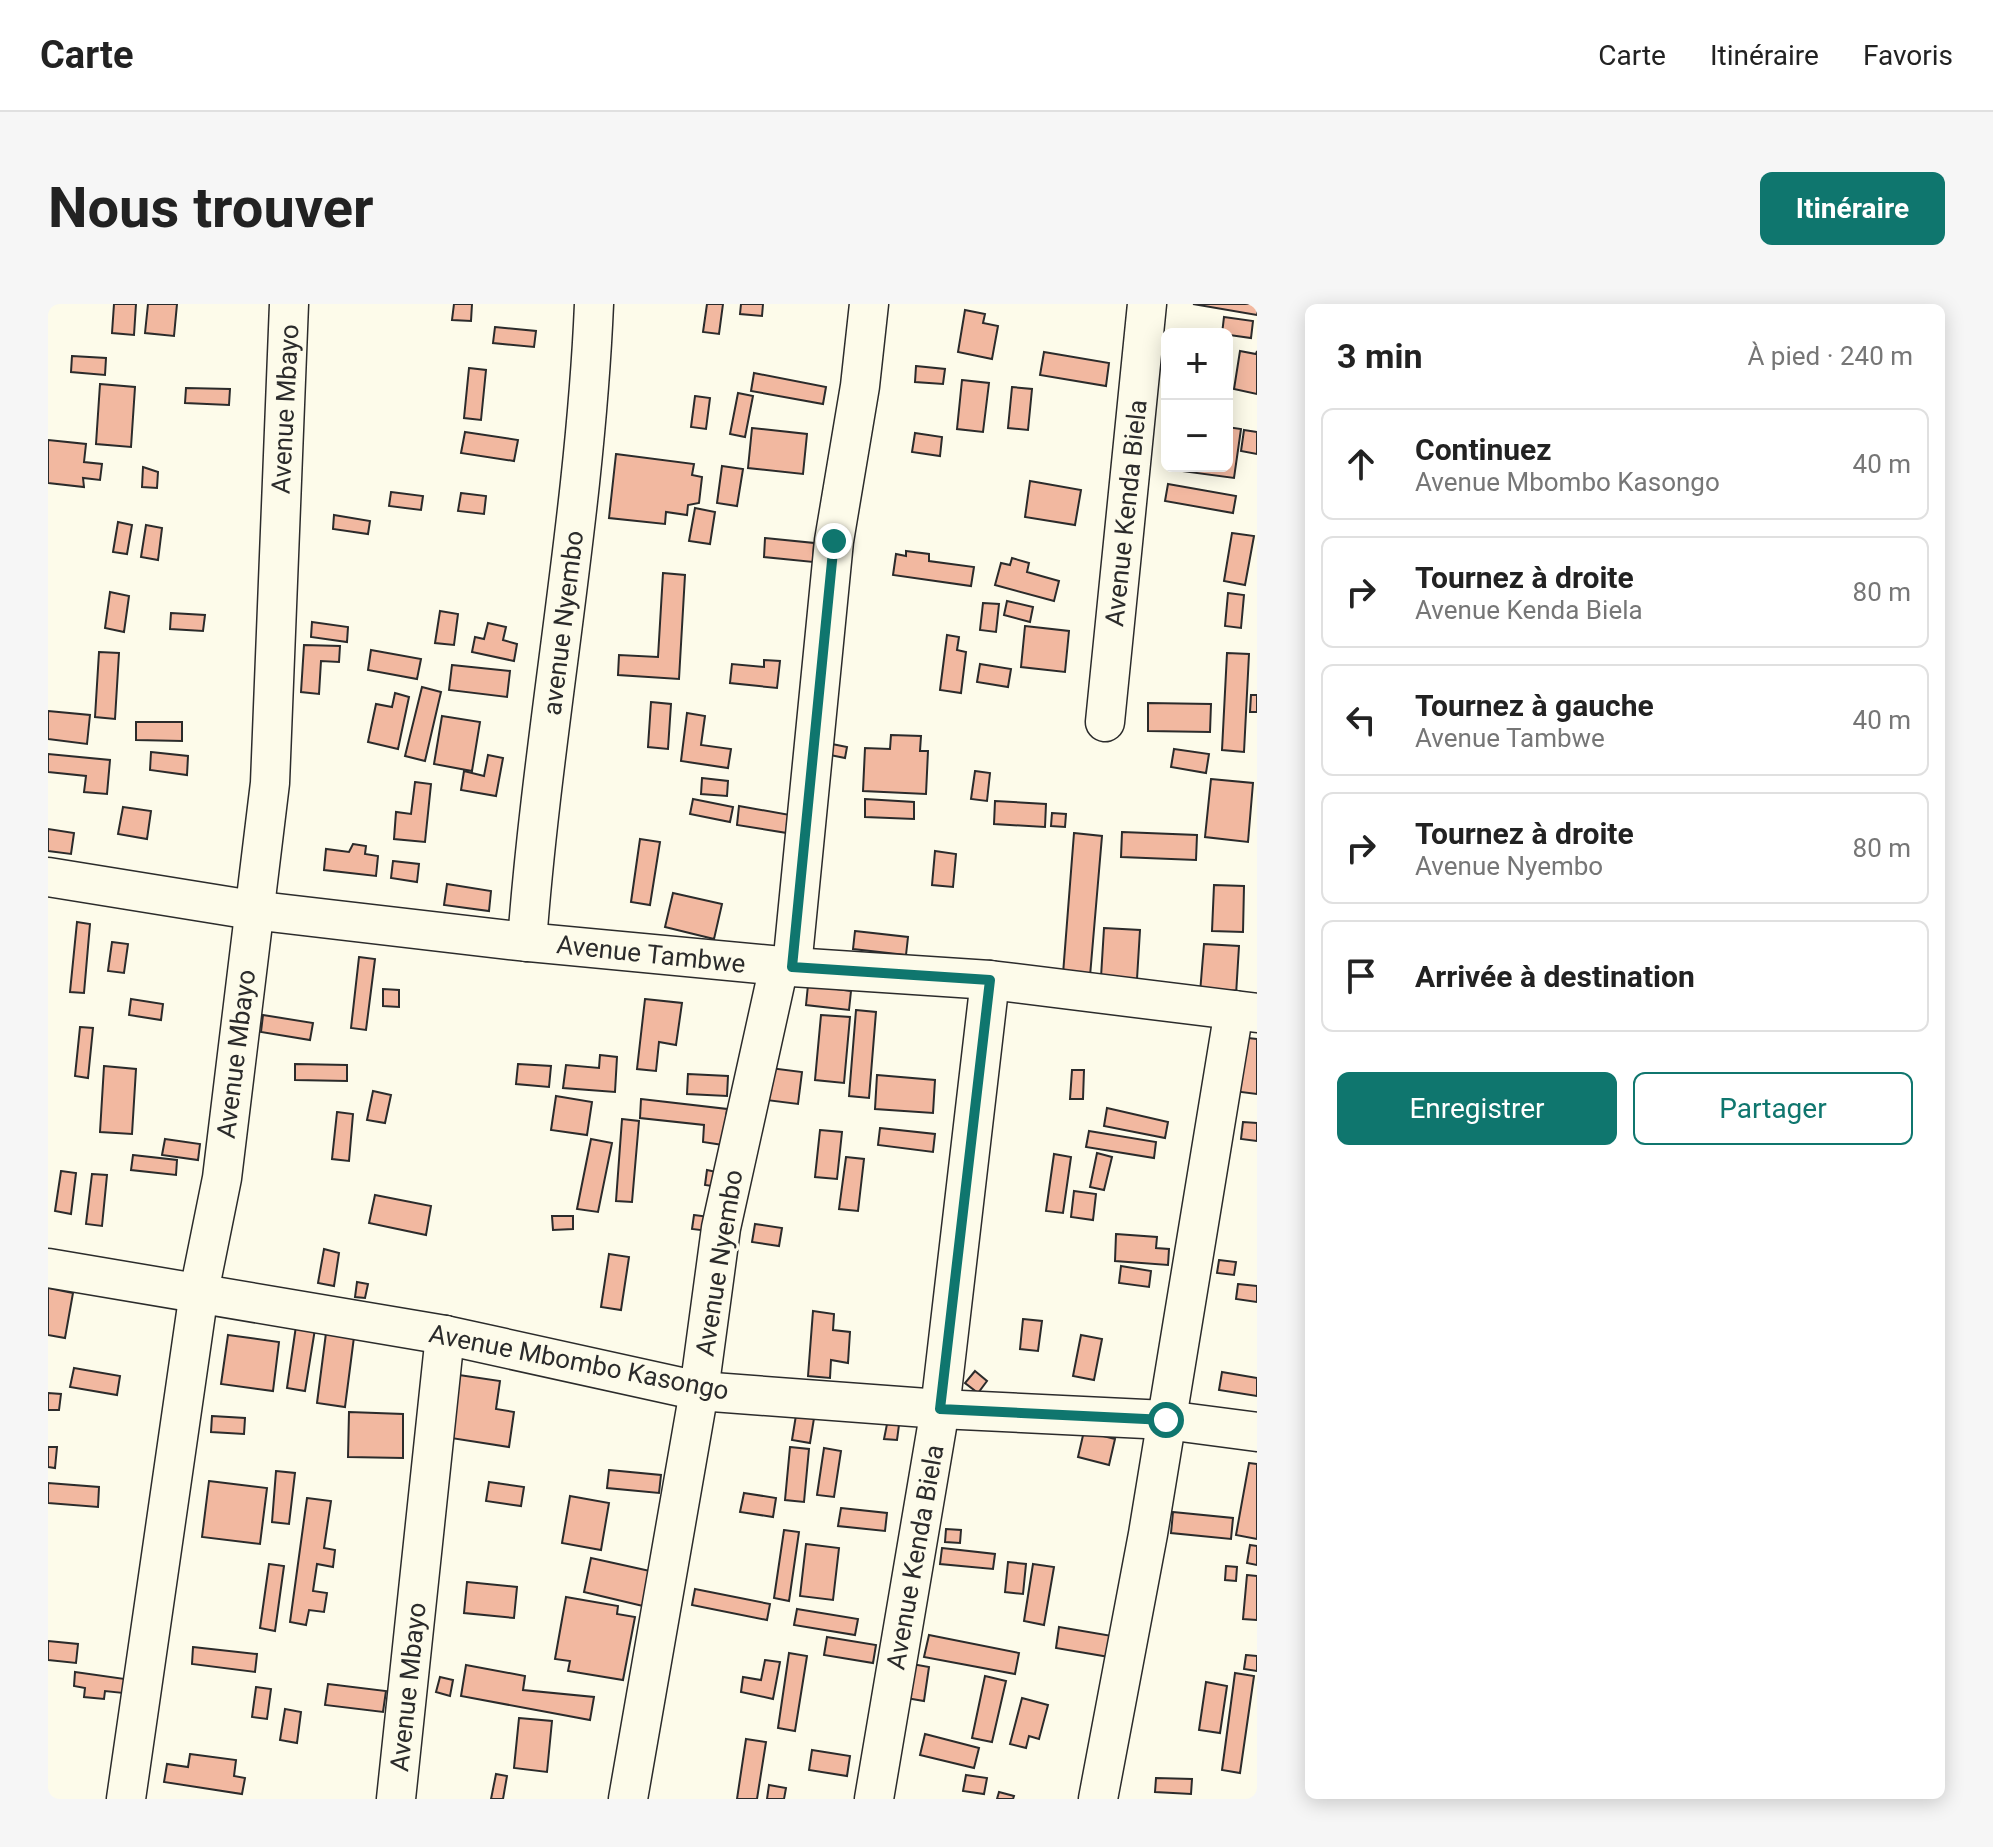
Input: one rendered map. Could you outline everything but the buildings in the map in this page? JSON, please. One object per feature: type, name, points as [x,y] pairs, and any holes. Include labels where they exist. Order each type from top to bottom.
[{"type":"street","name":"Avenue Mbayo","points":[[126,1799],[199,1292],[222,1178],[252,910],[270,783],[289,304]]},
{"type":"street","name":"avenue Nyembo","points":[[527,942],[533,858],[590,418],[594,304]]},
{"type":"street","name":"Avenue Nyembo","points":[[628,1799],[699,1391],[721,1228],[785,967],[834,541],[860,386],[869,304]]},
{"type":"street","name":"Avenue Kenda Biela","points":[[1105,722],[1147,304]]},
{"type":"street","name":"Avenue Tambwe","points":[[48,877],[252,910],[527,942],[785,967],[990,980],[1246,1011]]},
{"type":"street","name":"Avenue Kenda Biela","points":[[874,1799],[940,1409],[990,980]]},
{"type":"street","points":[[1098,1799],[1166,1420],[1246,1011]]},
{"type":"street","name":"Avenue Mbombo Kasongo","points":[[48,1268],[445,1335],[699,1391],[940,1409],[1166,1420],[1257,1432]]},
{"type":"street","name":"Avenue Mbayo","points":[[396,1799],[445,1335]]},
{"type":"route","points":[[834,541],[792,967],[990,980],[940,1409],[1166,1420]]}]
